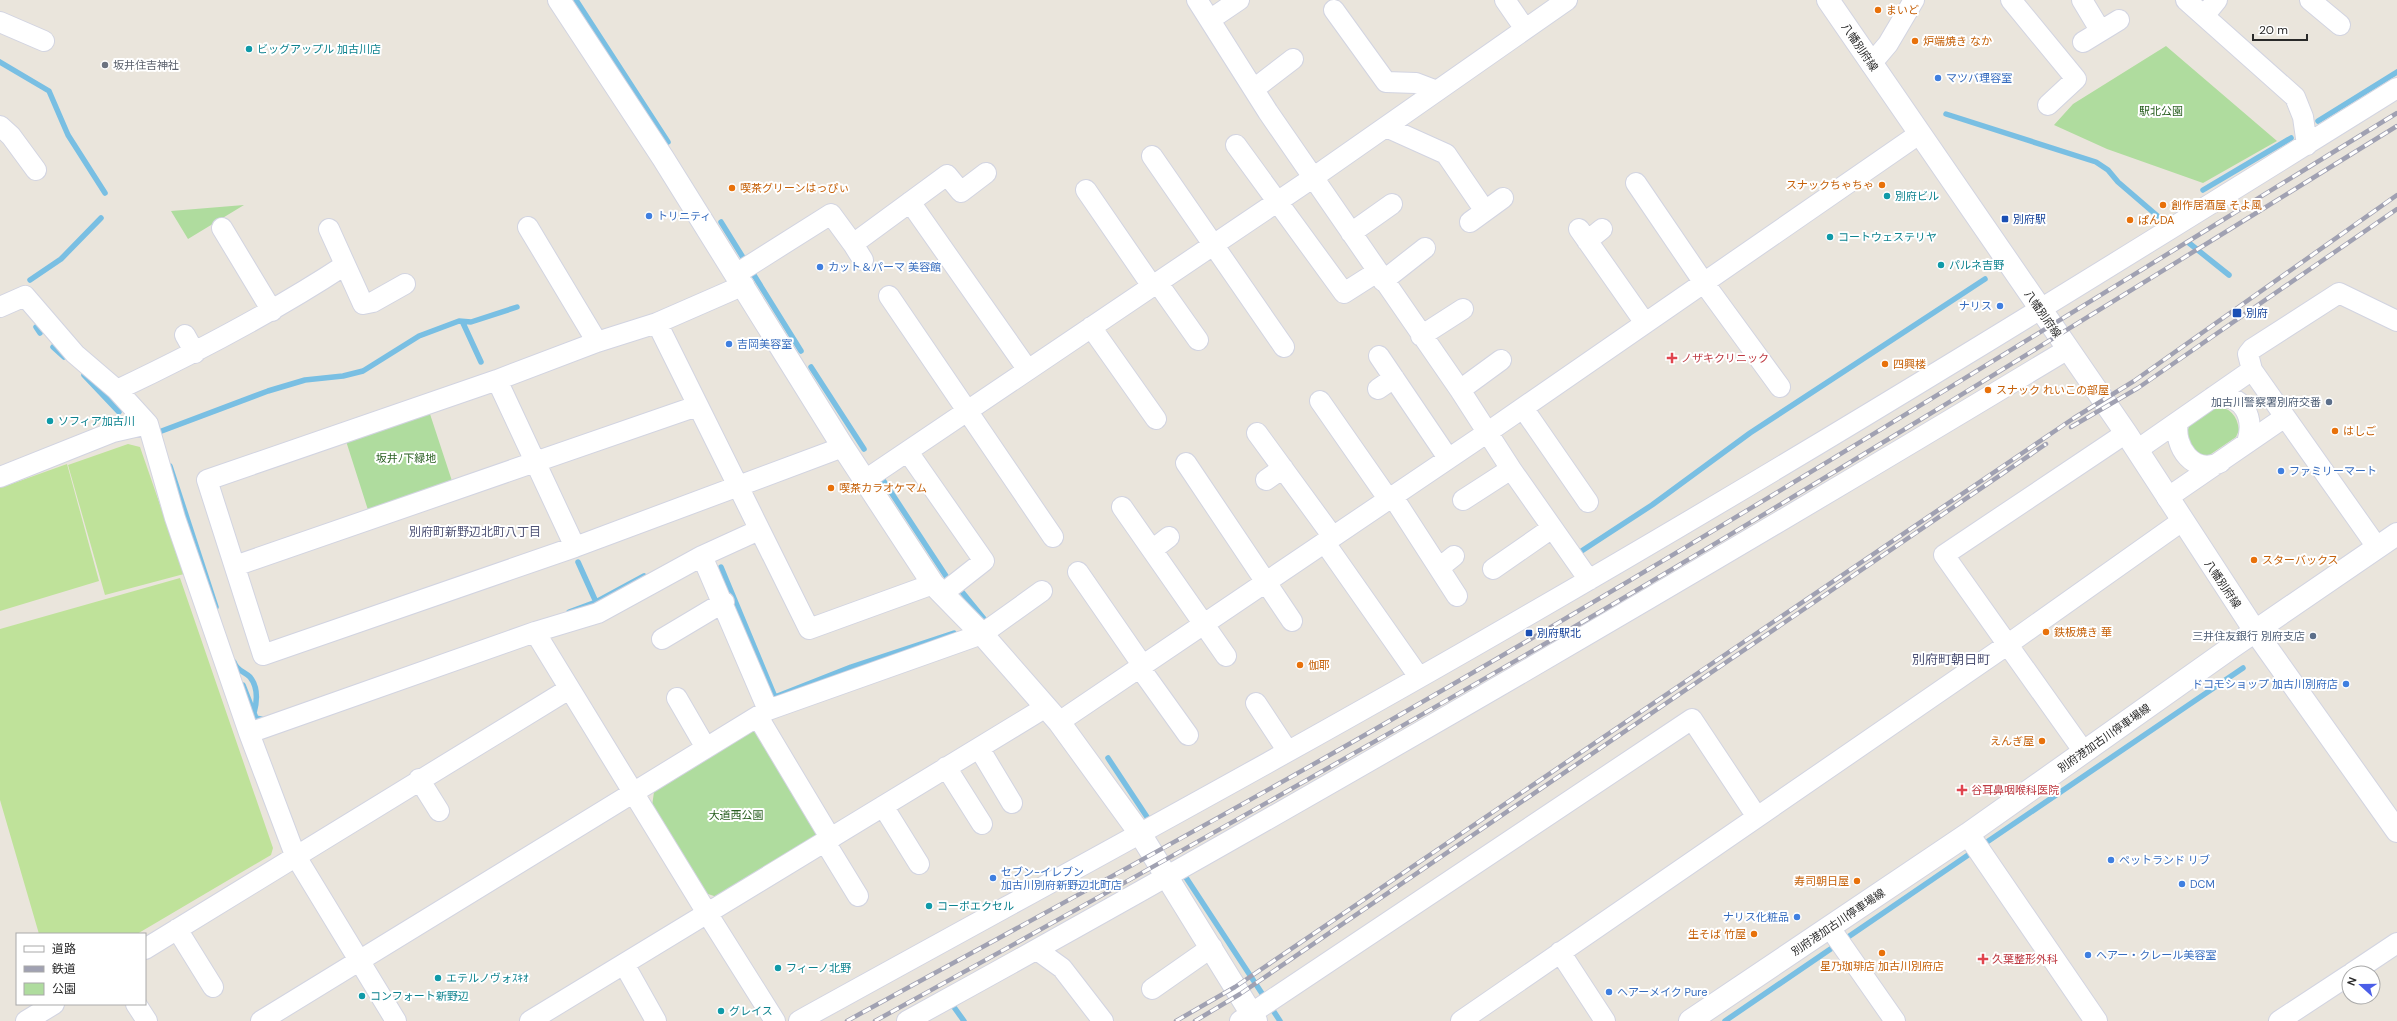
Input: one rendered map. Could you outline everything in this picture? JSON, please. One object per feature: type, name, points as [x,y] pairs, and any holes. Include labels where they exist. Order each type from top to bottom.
[{"type":"main road","points":[[559,0],[740,280],[843,448],[938,589],[982,634],[1053,715],[1139,832],[1165,878],[1212,947],[1249,1019]]},
{"type":"main road","name":"八幡別府線","points":[[1828,0],[2039,309],[2132,442],[2167,498],[2255,631]]},
{"type":"main road","name":"別府港加古川停車場線","points":[[1690,1021],[1968,834],[2255,631],[2397,534]]},
{"type":"main road","points":[[2255,631],[2397,831]]},
{"type":"main road","points":[[1968,834],[2096,1021]]},
{"type":"street","points":[[1197,0],[1211,19],[1254,89],[1421,336],[1460,390],[1511,470],[1589,580]]},
{"type":"street","points":[[1211,19],[1239,0]]},
{"type":"street","points":[[1504,0],[1525,29]]},
{"type":"street","points":[[865,480],[1276,201],[1314,177],[1567,0]]},
{"type":"street","points":[[1871,64],[1888,44],[1914,0]]},
{"type":"street","points":[[2011,0],[2076,79],[2048,105]]},
{"type":"street","points":[[2082,0],[2100,30]]},
{"type":"street","points":[[2186,0],[2295,97],[2303,117],[2307,144]]},
{"type":"street","points":[[2204,16],[2217,0]]},
{"type":"street","points":[[2310,0],[2340,24]]},
{"type":"street","points":[[1334,10],[1358,30],[1386,82],[1416,83],[1437,91]]},
{"type":"street","points":[[2083,42],[2100,30],[2119,20]]},
{"type":"street","points":[[0,22],[44,41]]},
{"type":"street","points":[[1254,89],[1293,59]]},
{"type":"street","points":[[799,1021],[1419,677],[1589,580],[1818,444],[2211,206],[2397,88]]},
{"type":"street","points":[[1386,127],[1446,154],[1477,216],[1503,198]]},
{"type":"street","points":[[530,1021],[946,767],[979,748],[1053,715],[1142,667],[1523,408],[1919,134]]},
{"type":"street","points":[[4,135],[36,170]]},
{"type":"street","points":[[1236,145],[1344,293],[1380,276],[1425,248]]},
{"type":"street","points":[[1152,156],[1212,245],[1272,340]]},
{"type":"street","points":[[843,448],[575,547],[263,655],[208,480],[497,380],[597,342],[657,323],[740,280],[831,214],[858,252],[910,202],[947,175],[961,192],[986,173]]},
{"type":"street","points":[[1636,183],[1704,283],[1772,362],[1780,387]]},
{"type":"street","points":[[1086,190],[1154,284],[1198,340]]},
{"type":"street","points":[[910,202],[1028,370]]},
{"type":"street","points":[[1351,233],[1392,204]]},
{"type":"street","points":[[528,227],[597,342]]},
{"type":"street","points":[[222,228],[272,311]]},
{"type":"street","points":[[329,229],[363,304],[373,302],[405,284]]},
{"type":"street","points":[[1589,233],[1645,324]]},
{"type":"street","points":[[117,390],[195,353],[272,311],[345,265]]},
{"type":"street","points":[[2377,547],[2252,370],[2248,354],[2252,349],[2339,293],[2397,321]]},
{"type":"street","points":[[0,307],[25,296],[75,354],[117,390],[148,424],[175,518],[250,734],[295,855],[396,1021]]},
{"type":"street","points":[[889,296],[903,332],[967,411],[1053,537]]},
{"type":"street","points":[[1421,336],[1463,309]]},
{"type":"street","points":[[657,323],[737,487],[809,629],[938,589],[984,561],[908,452]]},
{"type":"street","points":[[1091,327],[1153,406]]},
{"type":"street","points":[[184,335],[195,353]]},
{"type":"street","points":[[907,1021],[1165,878],[1525,672],[2068,349]]},
{"type":"street","points":[[1379,356],[1386,383],[1448,458]]},
{"type":"street","points":[[1460,390],[1501,360]]},
{"type":"street","points":[[2084,752],[1944,555],[2132,442],[2178,422],[2252,370]]},
{"type":"street","points":[[497,380],[575,547]]},
{"type":"street","points":[[2213,397],[2226,395],[2236,400],[2243,407],[2251,424],[2247,443]]},
{"type":"street","points":[[1320,401],[1391,498],[1447,562],[1457,596]]},
{"type":"street","points":[[235,566],[697,406]]},
{"type":"street","points":[[1523,408],[1588,502]]},
{"type":"street","points":[[2167,498],[2285,417]]},
{"type":"street","points":[[2178,422],[2177,439],[2182,451],[2190,459],[2200,466],[2212,467],[2221,462]]},
{"type":"street","points":[[0,477],[113,432],[148,424]]},
{"type":"street","points":[[1257,433],[1283,468],[1419,677]]},
{"type":"street","points":[[1186,463],[1219,498],[1266,583],[1292,621]]},
{"type":"street","points":[[1266,480],[1283,468]]},
{"type":"street","points":[[1463,500],[1511,470]]},
{"type":"street","points":[[1122,507],[1203,626],[1226,656]]},
{"type":"street","points":[[1461,1021],[2007,645],[2182,521]]},
{"type":"street","points":[[1493,569],[1552,528]]},
{"type":"street","points":[[250,734],[535,632],[598,613],[702,556],[759,530]]},
{"type":"street","points":[[1152,550],[1169,537]]},
{"type":"street","points":[[702,556],[724,602],[763,714],[858,896]]},
{"type":"street","points":[[1079,583],[1142,667],[1188,735]]},
{"type":"street","points":[[261,1021],[763,714],[982,634],[1042,591]]},
{"type":"street","points":[[662,639],[724,602]]},
{"type":"street","points":[[535,632],[775,1021]]},
{"type":"street","points":[[146,948],[295,855],[569,689]]},
{"type":"street","points":[[677,698],[706,748]]},
{"type":"street","points":[[1256,703],[1287,750]]},
{"type":"street","points":[[1249,1019],[1692,719],[1757,817]]},
{"type":"street","points":[[979,748],[1012,803]]},
{"type":"street","points":[[946,767],[982,824]]},
{"type":"street","points":[[419,779],[439,811]]},
{"type":"street","points":[[883,806],[919,864]]},
{"type":"street","points":[[1830,928],[1895,1021]]},
{"type":"street","points":[[178,929],[213,987]]},
{"type":"street","points":[[2364,965],[2397,943]]},
{"type":"street","points":[[1152,989],[1212,947]]},
{"type":"street","points":[[1037,950],[1062,968],[1103,1021]]},
{"type":"street","points":[[1560,952],[1605,1021]]},
{"type":"street","points":[[624,964],[656,1021]]},
{"type":"street","points":[[2284,1020],[2341,981]]},
{"type":"street","points":[[137,1005],[147,1021]]},
{"type":"street","points":[[26,1021],[52,1011]]},
{"type":"green space","name":"駅北公園","points":[[2166,46],[2277,141],[2203,183],[2107,149],[2054,125],[2073,104]]},
{"type":"green space","points":[[244,205],[188,239],[171,211]]},
{"type":"green space","points":[[2215,407],[2229,410],[2237,420],[2239,430],[2236,437],[2208,456],[2203,456],[2190,450],[2188,440],[2189,427],[2191,423]]},
{"type":"green space","name":"坂井ﾉ下緑地","points":[[429,411],[452,481],[368,510],[346,441]]},
{"type":"green space","points":[[128,444],[140,447],[184,574],[105,595],[68,465]]},
{"type":"green space","points":[[67,464],[99,581],[0,611],[0,488]]},
{"type":"green space","points":[[180,578],[273,848],[271,855],[139,933],[39,933],[0,800],[0,629]]},
{"type":"green space","name":"大道西公園","points":[[754,730],[763,733],[818,837],[720,898],[705,893],[652,806],[654,792]]},
{"type":"waterway","points":[[576,0],[668,142]]},
{"type":"waterway","points":[[0,62],[49,91],[68,135],[105,193]]},
{"type":"waterway","points":[[2318,121],[2397,72]]},
{"type":"waterway","points":[[1946,114],[2096,162],[2108,170],[2118,182],[2168,225]]},
{"type":"waterway","points":[[2203,190],[2291,138]]},
{"type":"waterway","points":[[30,280],[61,259],[101,218]]},
{"type":"waterway","points":[[721,222],[801,351]]},
{"type":"waterway","points":[[2189,243],[2229,275]]},
{"type":"waterway","points":[[1580,552],[1652,505],[1750,433],[1985,279]]},
{"type":"waterway","points":[[159,432],[268,391],[305,380],[343,376],[363,371],[419,336],[459,321],[471,322],[517,307]]},
{"type":"waterway","points":[[463,323],[481,362]]},
{"type":"waterway","points":[[36,327],[40,333]]},
{"type":"waterway","points":[[53,347],[64,357]]},
{"type":"waterway","points":[[811,367],[864,449]]},
{"type":"waterway","points":[[84,375],[119,412]]},
{"type":"waterway","points":[[170,466],[216,607]]},
{"type":"waterway","points":[[883,480],[946,576]]},
{"type":"waterway","points":[[578,562],[596,602]]},
{"type":"waterway","points":[[721,567],[775,697],[851,667],[954,633]]},
{"type":"waterway","points":[[569,612],[596,602],[644,576]]},
{"type":"waterway","points":[[958,587],[989,625]]},
{"type":"waterway","points":[[234,662],[237,667],[248,675],[253,681],[256,690],[256,704],[254,713],[256,718],[265,720]]},
{"type":"waterway","points":[[1981,846],[2243,668]]},
{"type":"waterway","points":[[243,685],[254,713]]},
{"type":"waterway","points":[[1108,758],[1147,817]]},
{"type":"waterway","points":[[1725,1021],[1974,851]]},
{"type":"waterway","points":[[1185,876],[1280,1021]]},
{"type":"waterway","points":[[951,1003],[964,1021]]},
{"type":"railway","points":[[847,1021],[1251,800],[1512,650],[1893,422],[2397,113]]},
{"type":"railway","points":[[875,1021],[1231,823],[1586,620],[1892,437],[2397,126]]},
{"type":"railway","points":[[1176,1021],[1235,987],[2074,418],[2134,381],[2397,195]]},
{"type":"railway","points":[[2071,427],[2138,388],[2397,209]]},
{"type":"railway","points":[[1195,1021],[1240,994],[2046,444]]},
{"type":"place","name":"まいど","points":[[1878,10]]},
{"type":"place","name":"炉端焼き なか","points":[[1915,41]]},
{"type":"place","name":"ビッグアップル 加古川店","points":[[249,49]]},
{"type":"place","name":"坂井住吉神社","points":[[105,65]]},
{"type":"place","name":"マツバ理容室","points":[[1938,78]]},
{"type":"place","name":"スナックちゃちゃ","points":[[1882,185]]},
{"type":"place","name":"喫茶グリーンはっぴぃ","points":[[732,188]]},
{"type":"place","name":"別府ビル","points":[[1887,196]]},
{"type":"place","name":"創作居酒屋 そよ風","points":[[2163,205]]},
{"type":"place","name":"トリニティ","points":[[649,216]]},
{"type":"place","name":"別府駅","points":[[2005,219]]},
{"type":"place","name":"ぱんDA","points":[[2130,220]]},
{"type":"place","name":"コートウェステリヤ","points":[[1830,237]]},
{"type":"place","name":"パルネ吉野","points":[[1941,265]]},
{"type":"place","name":"カット＆パーマ 美容館","points":[[820,267]]},
{"type":"place","name":"ナリス","points":[[2000,306]]},
{"type":"place","name":"別府","points":[[2237,313]]},
{"type":"place","name":"吉岡美容室","points":[[729,344]]},
{"type":"place","name":"ノザキクリニック","points":[[1672,358]]},
{"type":"place","name":"四興楼","points":[[1885,364]]},
{"type":"place","name":"スナック れいこの部屋","points":[[1988,390]]},
{"type":"place","name":"加古川警察署別府交番","points":[[2329,402]]},
{"type":"place","name":"ソフィア加古川","points":[[50,421]]},
{"type":"place","name":"はしご","points":[[2335,431]]},
{"type":"place","name":"ファミリーマート","points":[[2281,471]]},
{"type":"place","name":"喫茶カラオケマム","points":[[831,488]]},
{"type":"place","name":"スターバックス","points":[[2254,560]]},
{"type":"place","name":"鉄板焼き 華","points":[[2046,632]]},
{"type":"place","name":"別府駅北","points":[[1529,633]]},
{"type":"place","name":"三井住友銀行 別府支店","points":[[2313,636]]},
{"type":"place","name":"伽耶","points":[[1300,665]]},
{"type":"place","name":"ドコモショップ 加古川別府店","points":[[2346,684]]},
{"type":"place","name":"えんぎ屋","points":[[2042,741]]},
{"type":"place","name":"谷耳鼻咽喉科医院","points":[[1962,790]]},
{"type":"place","name":"ペットランド リブ","points":[[2111,860]]},
{"type":"place","name":"セブン-イレブン 加古川別府新野辺北町店","points":[[993,878]]},
{"type":"place","name":"寿司朝日屋","points":[[1857,881]]},
{"type":"place","name":"DCM","points":[[2182,884]]},
{"type":"place","name":"コーポエクセル","points":[[929,906]]},
{"type":"place","name":"ナリス化粧品","points":[[1797,917]]},
{"type":"place","name":"生そば 竹屋","points":[[1754,934]]},
{"type":"place","name":"星乃珈琲店 加古川別府店","points":[[1882,953]]},
{"type":"place","name":"ヘアー・クレール美容室","points":[[2088,955]]},
{"type":"place","name":"久葉整形外科","points":[[1983,959]]},
{"type":"place","name":"フィーノ北野","points":[[778,968]]},
{"type":"place","name":"エテルノヴォｽｷｵ","points":[[438,978]]},
{"type":"place","name":"ヘアーメイク Pure","points":[[1609,992]]},
{"type":"place","name":"コンフォート新野辺","points":[[362,996]]},
{"type":"place","name":"グレイス","points":[[721,1011]]},
{"type":"district","name":"別府町新野辺北町八丁目","points":[[475,532]]},
{"type":"district","name":"別府町朝日町","points":[[1951,659]]}]
